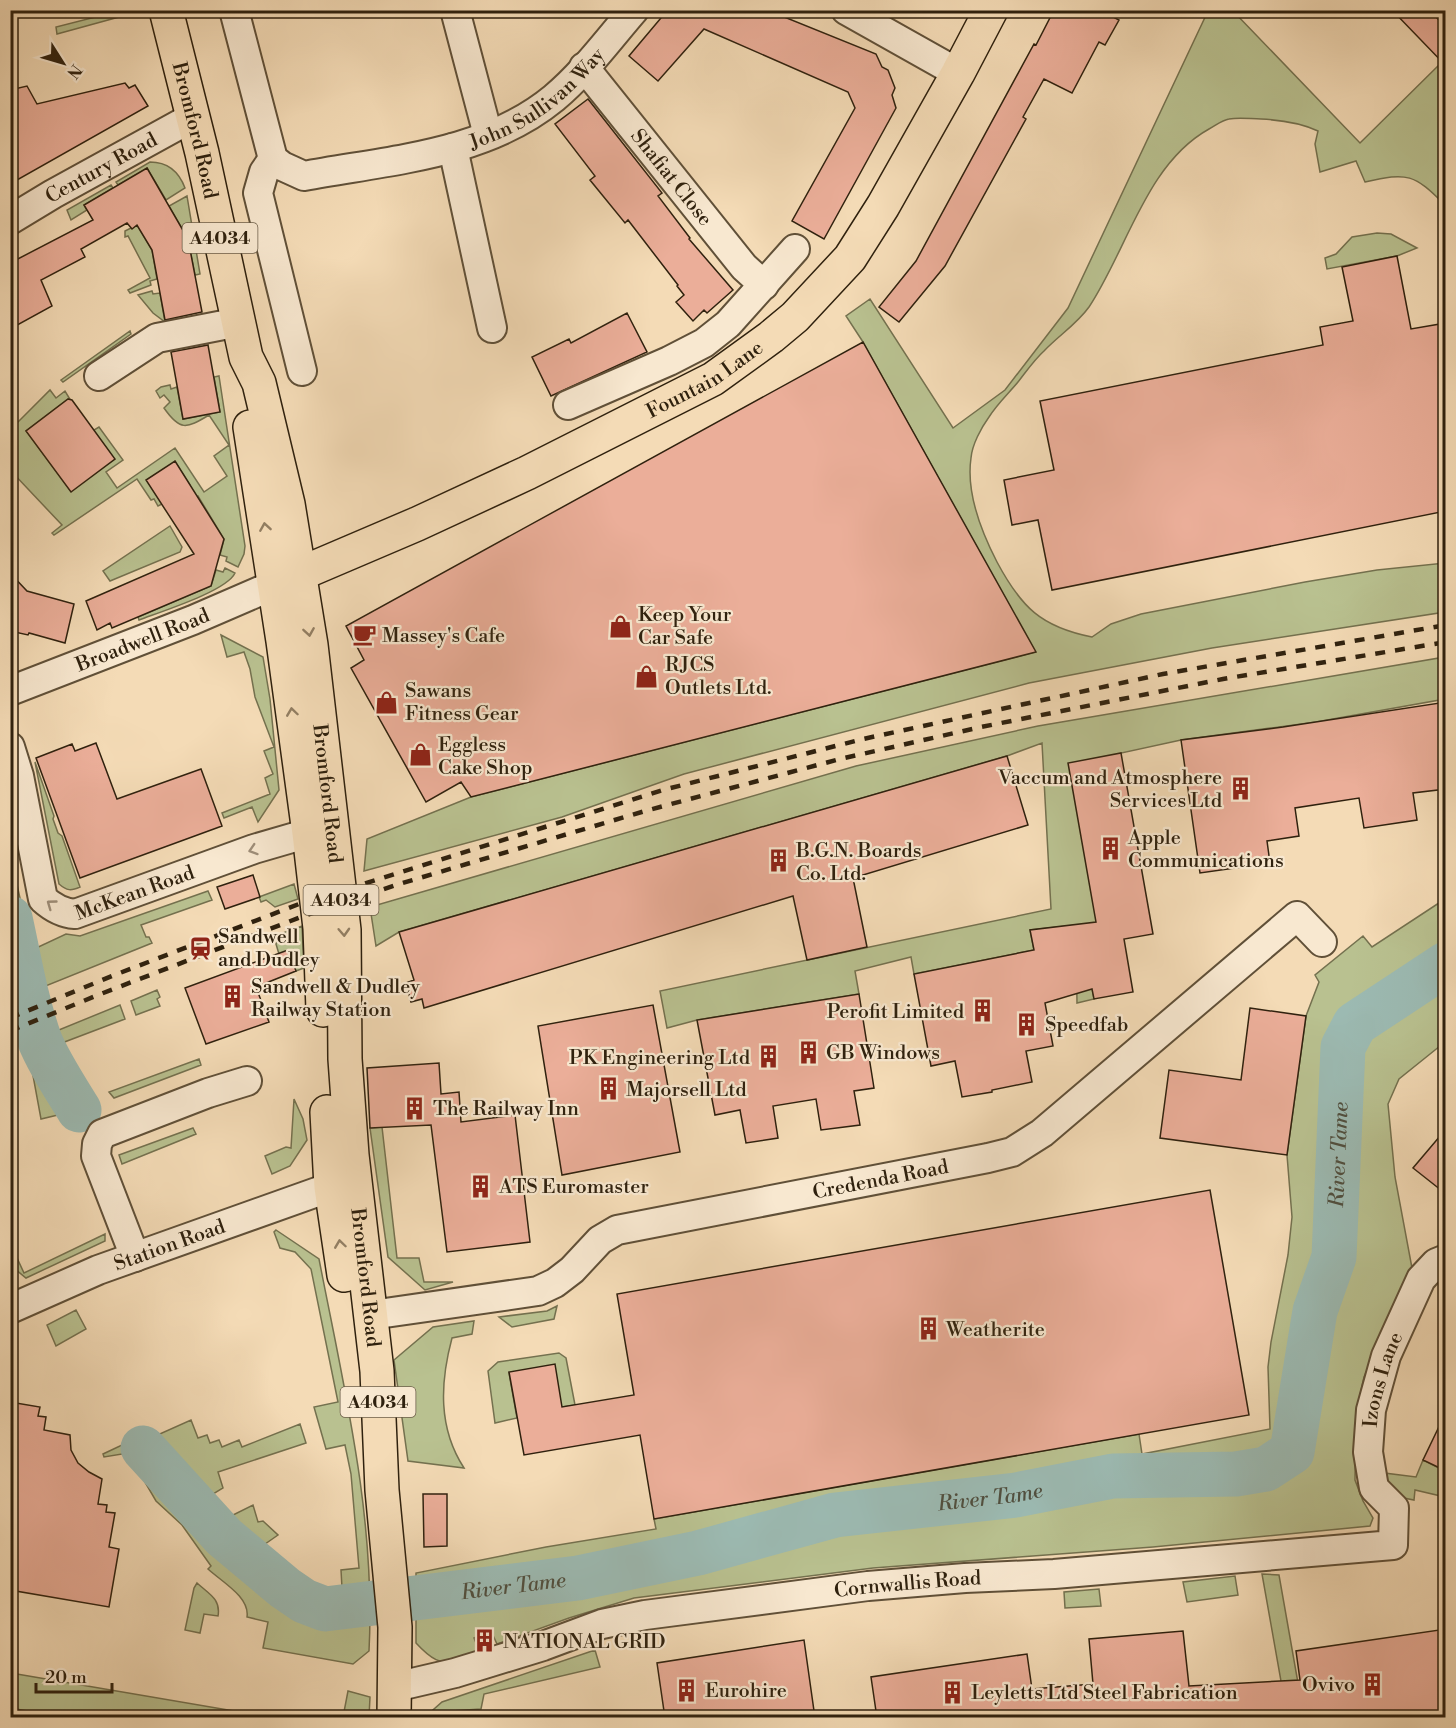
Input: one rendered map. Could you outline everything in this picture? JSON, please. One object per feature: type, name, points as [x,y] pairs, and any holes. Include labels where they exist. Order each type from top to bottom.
[{"type":"main road","name":"Bromford Road","points":[[166,10],[193,117],[239,322],[246,357],[244,386],[287,580],[309,833],[320,928],[323,1060],[344,1195],[366,1364],[358,1376],[382,1490]]},
{"type":"main road","name":"Fountain Lane","points":[[287,580],[527,473],[713,379],[748,355],[795,317],[850,258],[883,206],[991,10]]},
{"type":"main road","name":"Bromford Road","points":[[287,580],[311,645],[344,930],[345,1066],[335,1080],[344,1195]]},
{"type":"main road","points":[[309,833],[320,821],[315,775],[325,760]]},
{"type":"main road","name":"Bromford Road","points":[[359,1308],[377,1371],[382,1490],[393,1602],[395,1702]]},
{"type":"street","points":[[234,10],[273,159],[264,172],[258,193],[302,371]]},
{"type":"street","points":[[455,10],[488,135]]},
{"type":"street","name":"John Sullivan Way","points":[[273,159],[282,166],[304,176],[453,148],[519,123],[554,97],[634,10]]},
{"type":"street","points":[[846,10],[958,73]]},
{"type":"street","name":"Shafiat Close","points":[[584,67],[744,267],[764,285]]},
{"type":"street","name":"Century Road","points":[[10,220],[193,117]]},
{"type":"street","name":"John Sullivan Way","points":[[453,148],[492,328]]},
{"type":"street","points":[[568,405],[669,361],[704,343],[728,324],[795,249]]},
{"type":"street","points":[[99,376],[156,338],[239,322]]},
{"type":"street","name":"Broadwell Road","points":[[10,691],[193,620],[287,580]]},
{"type":"street","name":"McKean Road","points":[[10,747],[43,899],[52,907],[65,913],[75,914],[254,849],[309,833]]},
{"type":"street","name":"Credenda Road","points":[[359,1308],[538,1291],[555,1283],[572,1270],[600,1240],[617,1230],[977,1161],[1012,1152],[1042,1132],[1297,916],[1323,942]]},
{"type":"street","points":[[135,1257],[96,1156],[97,1144],[102,1134],[208,1093],[247,1082]]},
{"type":"street","name":"Station Road","points":[[10,1310],[98,1270],[135,1257],[344,1195]]},
{"type":"street","name":"Izons Lane","points":[[1394,1509],[1374,1488],[1368,1452],[1371,1410],[1386,1356],[1421,1279],[1436,1263],[1446,1259]]},
{"type":"street","name":"Cornwallis Road","points":[[395,1702],[455,1673],[543,1646],[602,1624],[645,1615],[868,1586],[964,1578],[1054,1574],[1392,1545],[1394,1509]]},
{"type":"green space","points":[[119,11],[141,11],[57,34],[56,27]]},
{"type":"green space","points":[[1208,11],[1233,11],[1360,143],[1445,59],[1445,205],[1425,187],[1410,178],[1391,177],[1365,182],[1356,161],[1320,172],[1315,144],[1318,131],[1298,124],[1268,119],[1229,119],[1187,144],[1153,186],[1089,307],[1037,358],[980,431],[972,453],[970,471],[973,498],[986,538],[1006,578],[1034,613],[1059,627],[1092,637],[1111,624],[1141,614],[1305,582],[1377,570],[1445,563],[1445,612],[1212,648],[1029,683],[684,774],[562,817],[364,871],[367,839],[471,797],[1035,652],[863,342],[846,316],[870,299],[953,428],[1005,390],[1068,308]]},
{"type":"green space","points":[[150,162],[156,162],[172,169],[180,177],[185,188],[166,200],[147,168],[118,185],[116,182]]},
{"type":"green space","points":[[111,185],[113,188],[84,205],[87,210],[71,220],[67,210]]},
{"type":"green space","points":[[187,196],[200,274],[195,275],[188,239],[169,206]]},
{"type":"green space","points":[[137,225],[152,250],[157,279],[150,281],[151,285],[130,293],[128,290],[150,278],[128,236],[125,237],[125,231]]},
{"type":"green space","points":[[1377,233],[1391,234],[1417,248],[1397,256],[1327,269],[1325,258],[1336,254],[1352,237]]},
{"type":"green space","points":[[152,291],[153,294],[160,293],[165,322],[153,313],[138,295]]},
{"type":"green space","points":[[130,331],[131,334],[63,382],[61,380]]},
{"type":"green space","points":[[219,376],[245,546],[238,567],[226,561],[227,557],[220,555],[224,539],[198,496],[193,499],[190,485],[175,462],[162,504],[158,506],[154,499],[151,500],[137,479],[54,535],[52,533],[62,525],[11,471],[11,429],[50,390],[56,398],[65,391],[71,401],[68,399],[26,431],[71,491],[94,430],[99,427],[123,460],[106,472],[117,488],[175,448],[204,492],[227,476],[214,456],[229,445],[209,415],[189,425],[179,424],[164,408],[170,402],[164,395],[160,398],[156,391],[170,385],[171,389],[177,387],[183,419],[220,412],[214,377]]},
{"type":"green space","points":[[170,526],[182,547],[180,552],[110,581],[103,571]]},
{"type":"green space","points":[[225,568],[235,573],[220,587],[139,620],[138,617],[211,586],[216,570],[223,572]]},
{"type":"green space","points":[[221,635],[263,657],[270,699],[279,790],[258,822],[252,807],[224,818],[222,813],[270,794],[265,778],[273,774],[264,751],[274,747],[255,697],[244,652],[227,657]]},
{"type":"green space","points":[[1445,657],[1445,699],[1316,722],[1181,740],[1121,753],[1098,933],[1083,937],[1094,999],[1077,1003],[1076,925],[1030,930],[1034,950],[914,974],[911,957],[855,971],[859,994],[697,1020],[667,1028],[660,991],[1051,909],[1042,743],[1007,756],[399,932],[376,946],[370,907],[856,766],[1038,726]]},
{"type":"green space","points":[[35,762],[58,833],[62,836],[80,887],[74,889],[69,890],[59,884]]},
{"type":"green space","points":[[10,853],[27,930],[11,933],[10,933]]},
{"type":"green space","points":[[294,884],[298,899],[275,907],[266,900],[261,902],[259,897]]},
{"type":"green space","points":[[208,891],[212,900],[141,925],[146,937],[149,937],[152,943],[11,1000],[11,955],[32,950],[66,934],[80,936]]},
{"type":"green space","points":[[1445,899],[1445,1042],[1399,1079],[1388,1104],[1395,1177],[1412,1268],[1364,1377],[1356,1413],[1355,1480],[1373,1518],[1370,1526],[1153,1547],[873,1568],[634,1598],[497,1644],[491,1631],[474,1638],[479,1651],[448,1663],[436,1660],[416,1643],[416,1573],[546,1547],[656,1529],[654,1519],[1139,1434],[1142,1454],[1270,1429],[1268,1367],[1288,1255],[1292,1217],[1287,1155],[1306,1016],[1319,982],[1315,975],[1363,936],[1372,947]]},
{"type":"green space","points":[[302,926],[304,968],[296,971],[289,951],[279,954],[276,944],[280,934]]},
{"type":"green space","points":[[157,990],[160,1006],[136,1015],[131,1001]]},
{"type":"green space","points":[[120,1005],[125,1019],[54,1046],[87,1108],[41,1119],[27,1043]]},
{"type":"green space","points":[[199,1059],[201,1065],[114,1098],[109,1092]]},
{"type":"green space","points":[[294,1099],[303,1119],[307,1140],[290,1166],[272,1174],[265,1156],[286,1147],[291,1148]]},
{"type":"green space","points":[[382,1127],[397,1258],[419,1258],[424,1282],[453,1282],[425,1290],[388,1257],[370,1128]]},
{"type":"green space","points":[[193,1128],[196,1134],[122,1164],[119,1155]]},
{"type":"green space","points":[[276,1230],[319,1259],[348,1405],[363,1503],[370,1601],[369,1651],[353,1664],[263,1648],[268,1622],[247,1617],[247,1610],[240,1596],[208,1569],[211,1566],[182,1525],[156,1501],[128,1453],[104,1457],[103,1454],[122,1445],[124,1450],[191,1420],[198,1438],[207,1435],[210,1443],[219,1440],[222,1447],[239,1440],[242,1447],[300,1424],[306,1443],[218,1472],[223,1488],[203,1500],[225,1519],[253,1505],[258,1522],[263,1521],[278,1535],[258,1549],[311,1589],[342,1588],[341,1570],[359,1568],[351,1474],[345,1445],[326,1449],[314,1407],[338,1402],[311,1269],[295,1252],[280,1248],[274,1232]]},
{"type":"green space","points":[[105,1234],[105,1241],[26,1278],[15,1269],[14,1259],[17,1258],[24,1273]]},
{"type":"green space","points":[[557,1306],[554,1319],[512,1327],[499,1317],[547,1311]]},
{"type":"green space","points":[[76,1310],[86,1329],[56,1346],[47,1325]]},
{"type":"green space","points":[[474,1321],[472,1334],[452,1338],[445,1372],[444,1405],[449,1437],[464,1468],[408,1461],[394,1360],[433,1327]]},
{"type":"green space","points":[[559,1353],[566,1358],[575,1405],[562,1407],[509,1373],[517,1418],[495,1423],[488,1371],[498,1362]]},
{"type":"green space","points":[[1423,1460],[1445,1471],[1445,1497],[1415,1490],[1414,1500],[1394,1496],[1384,1473],[1416,1477]]},
{"type":"green space","points":[[1262,1574],[1279,1575],[1304,1717],[1283,1717],[1281,1681]]},
{"type":"green space","points":[[1235,1576],[1238,1595],[1187,1602],[1183,1582]]},
{"type":"green space","points":[[197,1583],[213,1597],[218,1605],[218,1616],[204,1614],[200,1633],[185,1630]]},
{"type":"green space","points":[[1099,1589],[1101,1606],[1065,1608],[1064,1592]]},
{"type":"green space","points":[[595,1650],[600,1667],[484,1694],[481,1709],[452,1711],[450,1717],[425,1717],[442,1702]]},
{"type":"green space","points":[[10,1673],[269,1717],[64,1718],[11,1708]]},
{"type":"green space","points":[[348,1691],[370,1697],[369,1717],[343,1717]]},
{"type":"building","points":[[662,10],[767,10],[876,54],[882,67],[888,70],[895,88],[892,95],[896,108],[824,239],[792,221],[855,108],[848,92],[704,29],[658,81],[629,56],[666,12]]},
{"type":"building","points":[[1054,10],[1100,10],[1119,20],[1105,45],[1099,42],[1072,93],[1044,79],[1023,117],[1026,119],[945,266],[899,322],[879,307],[916,261]]},
{"type":"building","points":[[1392,10],[1429,10],[1446,27],[1446,66]]},
{"type":"building","points":[[125,83],[129,88],[135,85],[148,106],[10,184],[10,90],[27,86],[37,104]]},
{"type":"building","points":[[588,99],[662,193],[658,196],[689,239],[733,290],[707,313],[704,310],[693,321],[676,302],[684,295],[678,285],[628,220],[625,223],[590,180],[595,176],[555,124]]},
{"type":"building","points":[[147,168],[188,239],[202,312],[165,320],[152,250],[137,225],[132,229],[127,223],[81,249],[85,257],[41,280],[52,306],[10,329],[10,263],[93,220],[84,205]]},
{"type":"building","points":[[1397,256],[1411,329],[1446,323],[1446,511],[1052,590],[1038,520],[1012,525],[1004,480],[1054,470],[1040,401],[1323,345],[1320,327],[1353,321],[1342,267]]},
{"type":"building","points":[[627,313],[647,352],[551,396],[532,357],[569,339],[571,343]]},
{"type":"building","points":[[863,342],[1036,652],[471,797],[461,782],[426,802],[351,668],[364,660],[346,626]]},
{"type":"building","points":[[208,345],[220,412],[183,419],[171,352]]},
{"type":"building","points":[[68,399],[72,400],[115,459],[71,492],[26,431]]},
{"type":"building","points":[[175,461],[224,539],[211,586],[112,628],[110,623],[97,630],[86,601],[194,554],[146,480]]},
{"type":"building","points":[[10,573],[27,591],[74,604],[65,643],[29,633],[28,635],[10,631]]},
{"type":"building","points":[[1446,702],[1446,789],[1413,793],[1417,820],[1364,828],[1359,798],[1295,808],[1299,836],[1267,841],[1270,863],[1200,873],[1181,740]]},
{"type":"building","points":[[96,743],[117,799],[201,769],[222,826],[80,878],[36,758],[72,744],[75,751]]},
{"type":"building","points":[[1121,753],[1153,934],[1124,939],[1133,992],[1094,999],[1092,989],[1045,1003],[1053,1046],[1026,1051],[1032,1082],[962,1097],[955,1061],[931,1066],[914,974],[1034,950],[1030,930],[1096,922],[1068,763]]},
{"type":"building","name":"B.G.N. Boards Co. Ltd.","points":[[1007,756],[1028,825],[853,878],[867,947],[807,960],[793,896],[424,1008],[422,999],[411,1002],[406,983],[414,980],[399,932]]},
{"type":"building","points":[[253,875],[260,897],[225,909],[217,887]]},
{"type":"building","name":"Sandwell & Dudley Railway Station","points":[[288,950],[296,971],[256,987],[269,1022],[206,1044],[185,988]]},
{"type":"building","points":[[859,994],[874,1088],[854,1091],[860,1125],[821,1130],[816,1099],[773,1106],[778,1138],[746,1143],[740,1110],[715,1115],[697,1020]]},
{"type":"building","name":"Majorsell Ltd","points":[[653,1005],[680,1152],[562,1175],[538,1026]]},
{"type":"building","points":[[1250,1008],[1306,1016],[1287,1155],[1160,1138],[1169,1070],[1241,1080]]},
{"type":"building","name":"ATS Euromaster","points":[[439,1063],[441,1094],[459,1092],[461,1122],[515,1115],[530,1242],[447,1252],[431,1125],[370,1128],[367,1068]]},
{"type":"building","points":[[1446,1129],[1446,1194],[1413,1168]]},
{"type":"building","name":"Weatherite","points":[[1210,1190],[1249,1415],[654,1519],[640,1435],[524,1455],[509,1372],[555,1364],[562,1407],[634,1395],[617,1294]]},
{"type":"building","points":[[10,1402],[40,1407],[38,1416],[46,1417],[44,1430],[70,1435],[71,1450],[78,1463],[102,1479],[98,1504],[107,1505],[106,1512],[115,1513],[109,1547],[119,1549],[109,1607],[10,1590]]},
{"type":"building","points":[[1446,1412],[1446,1471],[1423,1460]]},
{"type":"building","points":[[423,1494],[447,1494],[447,1546],[424,1547]]},
{"type":"building","points":[[1446,1629],[1446,1718],[877,1718],[871,1677],[1027,1654],[1032,1689],[1093,1684],[1089,1639],[1183,1631],[1189,1686],[1300,1680],[1296,1651]]},
{"type":"building","points":[[804,1640],[815,1718],[665,1718],[657,1663]]},
{"type":"waterway","name":"River Tame","points":[[10,918],[27,996],[40,1041],[79,1110]]},
{"type":"waterway","name":"River Tame","points":[[143,1448],[224,1537],[285,1588],[304,1601],[325,1609],[578,1578],[698,1553],[835,1515],[1016,1495],[1113,1476],[1236,1474],[1266,1469],[1292,1452],[1315,1311],[1334,1257],[1343,1047],[1355,1024],[1446,964]]},
{"type":"waterway","points":[[316,1619],[325,1609]]},
{"type":"railway","points":[[10,1018],[299,904],[663,790],[863,739],[1163,674],[1446,625]]},
{"type":"railway","points":[[10,1031],[301,917],[396,885],[645,811],[840,759],[981,727],[1223,679],[1446,642]]},
{"type":"place","name":"Keep Your Car Safe","points":[[620,626]]},
{"type":"place","name":"Massey's Cafe","points":[[364,635]]},
{"type":"place","name":"RJCS Outlets Ltd.","points":[[647,676]]},
{"type":"place","name":"Sawans Fitness Gear","points":[[387,702]]},
{"type":"place","name":"Eggless Cake Shop","points":[[420,755]]},
{"type":"place","name":"Vaccum and Atmosphere Services Ltd","points":[[1240,788]]},
{"type":"place","name":"Apple Communications","points":[[1110,848]]},
{"type":"place","name":"B.G.N. Boards Co. Ltd.","points":[[778,861]]},
{"type":"place","name":"Sandwell and Dudley","points":[[200,948]]},
{"type":"place","name":"Sandwell & Dudley Railway Station","points":[[233,997]]},
{"type":"place","name":"Perofit Limited","points":[[982,1011]]},
{"type":"place","name":"Speedfab","points":[[1027,1024]]},
{"type":"place","name":"GB Windows","points":[[808,1052]]},
{"type":"place","name":"PK Engineering Ltd","points":[[768,1057]]},
{"type":"place","name":"Majorsell Ltd","points":[[608,1089]]},
{"type":"place","name":"The Railway Inn","points":[[415,1108]]},
{"type":"place","name":"ATS Euromaster","points":[[481,1186]]},
{"type":"place","name":"Weatherite","points":[[928,1329]]},
{"type":"place","name":"NATIONAL GRID","points":[[485,1641]]},
{"type":"place","name":"Ovivo","points":[[1373,1684]]},
{"type":"place","name":"Eurohire","points":[[687,1690]]},
{"type":"place","name":"Leyletts Ltd Steel Fabrication","points":[[953,1692]]}]
